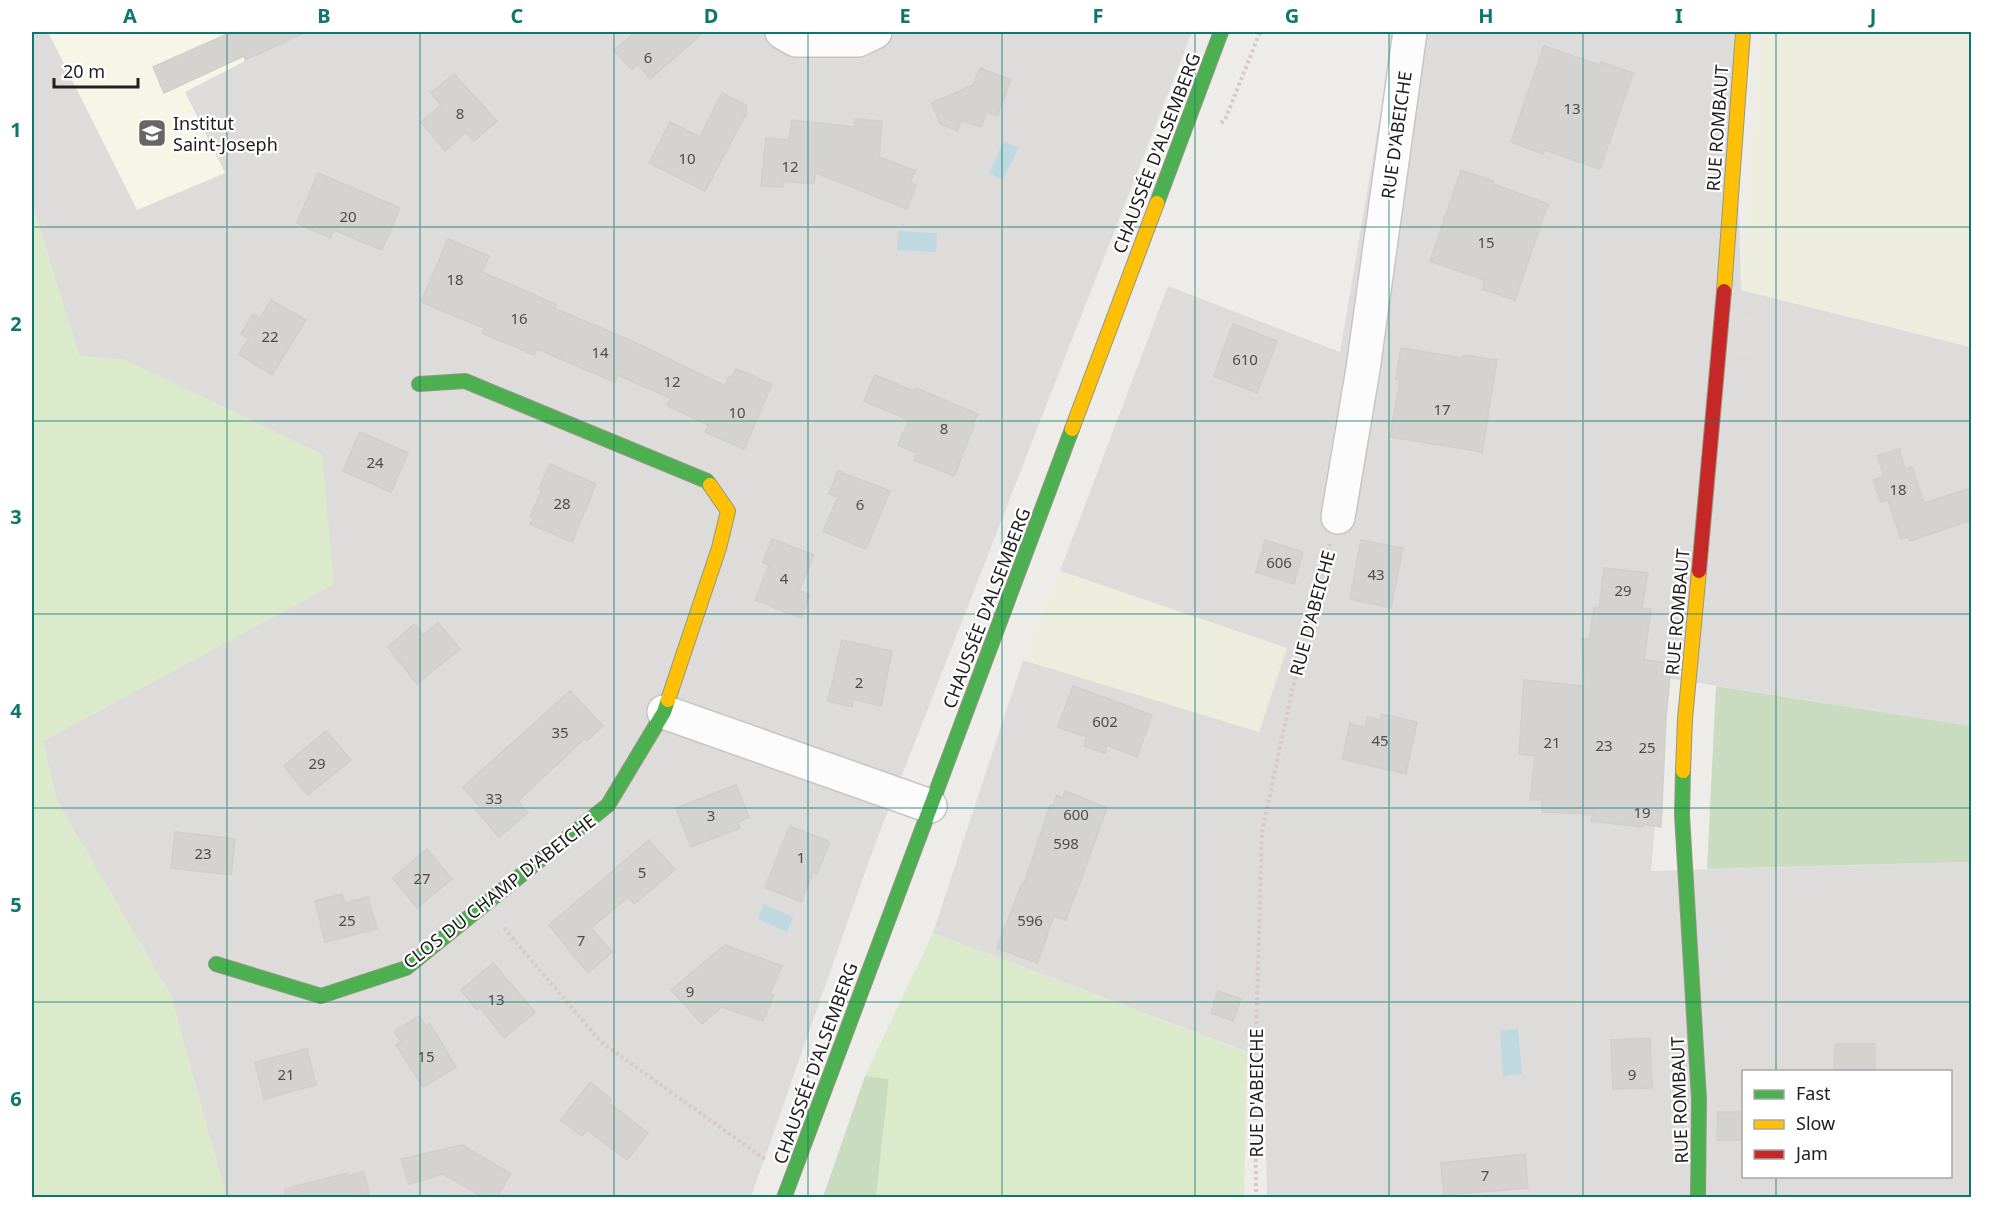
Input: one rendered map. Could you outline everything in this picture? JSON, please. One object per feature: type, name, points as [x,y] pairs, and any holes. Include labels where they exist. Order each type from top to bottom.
[{"type":"street","points":[[782,32],[796,40],[858,40],[874,32]]},
{"type":"street","name":"CHAUSSÉE D'ALSEMBERG","points":[[784,1197],[1221,32]]},
{"type":"street","name":"RUE D'ABEICHE","points":[[1338,517],[1363,369],[1410,32]]},
{"type":"street","name":"RUE ROMBAUT","points":[[1698,1197],[1699,1099],[1682,815],[1685,719],[1717,382],[1743,32]]},
{"type":"street","name":"CLOS DU CHAMP D'ABEICHE","points":[[216,964],[321,996],[406,968],[608,805],[664,712],[719,548],[728,511],[707,481],[465,381],[419,384]]},
{"type":"street","points":[[664,712],[930,806]]},
{"type":"path","name":"RUE D'ABEICHE","points":[[1256,1197],[1255,1066],[1263,832],[1292,691],[1338,517]]},
{"type":"path","points":[[484,905],[601,1042],[791,1178]]},
{"type":"shaded area","points":[[32,32],[1192,32],[874,847],[751,1197],[226,1197],[171,996],[57,801],[43,741],[334,584],[126,360],[79,356],[32,207]]},
{"type":"shaded area","name":"Institut Saint-Joseph","points":[[48,32],[301,32],[185,92],[225,173],[137,210]]},
{"type":"shaded area","points":[[1390,32],[1734,32],[1741,290],[1971,347],[1971,726],[1668,678],[1651,871],[1971,862],[1971,1197],[1267,1197],[1264,1058],[933,933],[1023,660],[1259,731],[1286,648],[1060,571],[1168,286],[1340,352],[1388,69]]},
{"type":"shaded area","points":[[1761,32],[1971,32],[1971,347],[1741,290]]},
{"type":"shaded area","points":[[1726,308],[1753,317],[1752,358],[1723,350]]},
{"type":"shaded area","points":[[1060,571],[1287,648],[1259,732],[1023,660]]},
{"type":"green space","points":[[32,207],[79,356],[126,360],[322,454],[334,584],[43,741],[57,801],[171,996],[226,1197],[32,1197]]},
{"type":"green space","points":[[1716,686],[1971,726],[1971,862],[1707,869]]},
{"type":"green space","points":[[933,933],[1247,1052],[1244,1197],[876,1197],[889,1080],[865,1076]]},
{"type":"green space","points":[[865,1076],[889,1079],[876,1197],[823,1197]]},
{"type":"water","points":[[1004,141],[1018,148],[1003,180],[989,173]]},
{"type":"water","points":[[898,231],[937,233],[936,252],[897,250]]},
{"type":"water","points":[[764,904],[793,917],[787,932],[758,919]]},
{"type":"water","points":[[1518,1029],[1522,1074],[1503,1076],[1500,1031]]},
{"type":"building","points":[[232,32],[306,32],[245,60],[244,56],[164,93],[153,67]]},
{"type":"building","points":[[636,32],[704,32],[650,79],[638,64],[632,70],[614,50]]},
{"type":"building","points":[[1544,46],[1600,65],[1601,62],[1633,73],[1600,169],[1545,150],[1543,154],[1511,142]]},
{"type":"building","points":[[980,68],[1011,80],[997,116],[987,112],[981,127],[961,121],[958,131],[940,124],[932,103],[973,85]]},
{"type":"building","points":[[454,74],[497,121],[474,141],[466,132],[445,151],[421,122],[441,105],[431,93]]},
{"type":"building","points":[[722,93],[746,105],[746,114],[705,191],[649,163],[670,122],[700,137]]},
{"type":"building","points":[[855,119],[882,121],[879,157],[916,171],[910,182],[916,185],[907,209],[816,173],[814,184],[783,181],[783,187],[761,186],[766,138],[789,140],[792,120],[855,127]]},
{"type":"building","points":[[1461,170],[1548,204],[1515,300],[1482,289],[1485,280],[1430,261]]},
{"type":"building","points":[[318,173],[400,208],[382,250],[334,230],[330,238],[297,223]]},
{"type":"building","points":[[448,239],[489,256],[482,272],[556,304],[554,308],[632,341],[725,386],[729,376],[732,377],[736,369],[772,384],[744,449],[705,432],[709,425],[667,406],[671,398],[617,375],[615,382],[537,349],[534,355],[482,333],[484,328],[421,302]]},
{"type":"building","points":[[271,300],[306,320],[272,375],[239,354],[249,339],[241,334],[253,314],[260,318]]},
{"type":"building","points":[[1233,324],[1277,341],[1257,393],[1214,376]]},
{"type":"building","points":[[1401,348],[1463,358],[1463,355],[1497,360],[1482,452],[1390,437],[1400,380],[1396,379]]},
{"type":"building","points":[[875,375],[914,391],[916,388],[978,414],[972,424],[974,425],[954,476],[914,460],[917,453],[898,445],[909,420],[864,401]]},
{"type":"building","points":[[360,432],[408,453],[391,492],[343,471]]},
{"type":"building","points":[[1899,449],[1905,469],[1912,467],[1924,503],[1971,488],[1971,520],[1910,541],[1908,537],[1901,539],[1888,500],[1881,502],[1873,480],[1884,476],[1877,456]]},
{"type":"building","points":[[550,464],[596,484],[572,542],[530,524],[534,518],[530,516],[542,490],[539,489]]},
{"type":"building","points":[[838,471],[890,491],[866,549],[823,531],[838,497],[829,494]]},
{"type":"building","points":[[772,539],[814,555],[799,591],[809,595],[801,618],[755,600],[769,565],[763,563]]},
{"type":"building","points":[[1265,540],[1303,552],[1294,584],[1256,572]]},
{"type":"building","points":[[1361,540],[1403,548],[1391,608],[1350,599]]},
{"type":"building","points":[[1604,568],[1648,573],[1642,608],[1651,609],[1644,660],[1668,663],[1666,676],[1670,676],[1661,827],[1591,821],[1593,814],[1542,812],[1542,800],[1530,800],[1535,756],[1519,754],[1524,680],[1584,686],[1582,638],[1589,639],[1594,607],[1599,608]]},
{"type":"building","points":[[438,623],[460,649],[417,684],[388,647],[414,624],[423,635]]},
{"type":"building","points":[[842,640],[892,651],[881,706],[853,699],[852,707],[828,701]]},
{"type":"building","points":[[1073,686],[1152,715],[1137,757],[1107,745],[1105,753],[1084,746],[1087,737],[1058,727]]},
{"type":"building","points":[[570,691],[603,726],[587,741],[584,739],[518,801],[528,813],[499,837],[476,810],[480,807],[463,787]]},
{"type":"building","points":[[1381,714],[1417,722],[1406,774],[1342,759],[1350,724],[1365,727],[1367,717],[1380,720]]},
{"type":"building","points":[[326,731],[351,760],[308,795],[284,766]]},
{"type":"building","points":[[736,785],[749,817],[738,822],[740,828],[691,847],[676,808]]},
{"type":"building","points":[[1065,791],[1107,808],[1066,920],[1054,916],[1037,963],[997,948],[1022,883],[1024,884],[1050,805],[1053,806],[1057,795],[1063,798]]},
{"type":"building","points":[[790,826],[830,842],[817,874],[813,872],[801,902],[765,887]]},
{"type":"building","points":[[175,832],[235,839],[231,875],[171,868]]},
{"type":"building","points":[[649,840],[675,870],[634,904],[628,897],[591,928],[612,952],[588,973],[549,925]]},
{"type":"building","points":[[427,849],[452,879],[417,908],[393,878]]},
{"type":"building","points":[[342,894],[345,903],[368,897],[377,929],[325,942],[315,901]]},
{"type":"building","points":[[725,945],[782,966],[770,994],[774,995],[763,1021],[722,1007],[702,1024],[671,990]]},
{"type":"building","points":[[493,963],[535,1012],[504,1038],[480,1007],[477,1010],[461,990]]},
{"type":"building","points":[[1218,991],[1241,999],[1233,1021],[1211,1013]]},
{"type":"building","points":[[419,1016],[426,1026],[430,1024],[456,1067],[423,1087],[396,1045],[401,1042],[394,1032]]},
{"type":"building","points":[[1650,1038],[1652,1088],[1613,1089],[1611,1040]]},
{"type":"building","points":[[1835,1044],[1875,1044],[1875,1070],[1834,1070]]},
{"type":"building","points":[[307,1049],[316,1085],[264,1099],[255,1062]]},
{"type":"building","points":[[590,1082],[611,1099],[609,1103],[648,1133],[627,1160],[587,1130],[582,1136],[561,1120]]},
{"type":"building","points":[[1718,1112],[1742,1112],[1742,1140],[1717,1140]]},
{"type":"building","points":[[462,1145],[511,1174],[497,1197],[483,1197],[443,1174],[409,1184],[401,1159]]},
{"type":"building","points":[[1525,1154],[1528,1188],[1444,1195],[1441,1163]]},
{"type":"building","points":[[363,1172],[370,1197],[286,1197],[285,1190],[292,1187],[348,1173],[348,1176]]},
{"type":"traffic: fast","points":[[1157,203],[1221,32]]},
{"type":"traffic: fast","points":[[419,384],[465,381],[707,481],[710,485]]},
{"type":"traffic: fast","points":[[784,1198],[1072,429]]},
{"type":"traffic: fast","points":[[216,964],[321,996],[406,968],[608,805],[664,712],[668,700]]},
{"type":"traffic: fast","points":[[1683,771],[1682,815],[1699,1099],[1698,1198]]},
{"type":"traffic: slow","points":[[1724,291],[1743,32]]},
{"type":"traffic: slow","points":[[1072,429],[1157,203]]},
{"type":"traffic: slow","points":[[668,700],[719,548],[728,511],[710,485]]},
{"type":"traffic: slow","points":[[1683,771],[1685,719],[1699,571]]},
{"type":"traffic: jam","points":[[1699,571],[1724,291]]},
{"type":"place","name":"Institut Saint-Joseph","points":[[152,133]]}]
